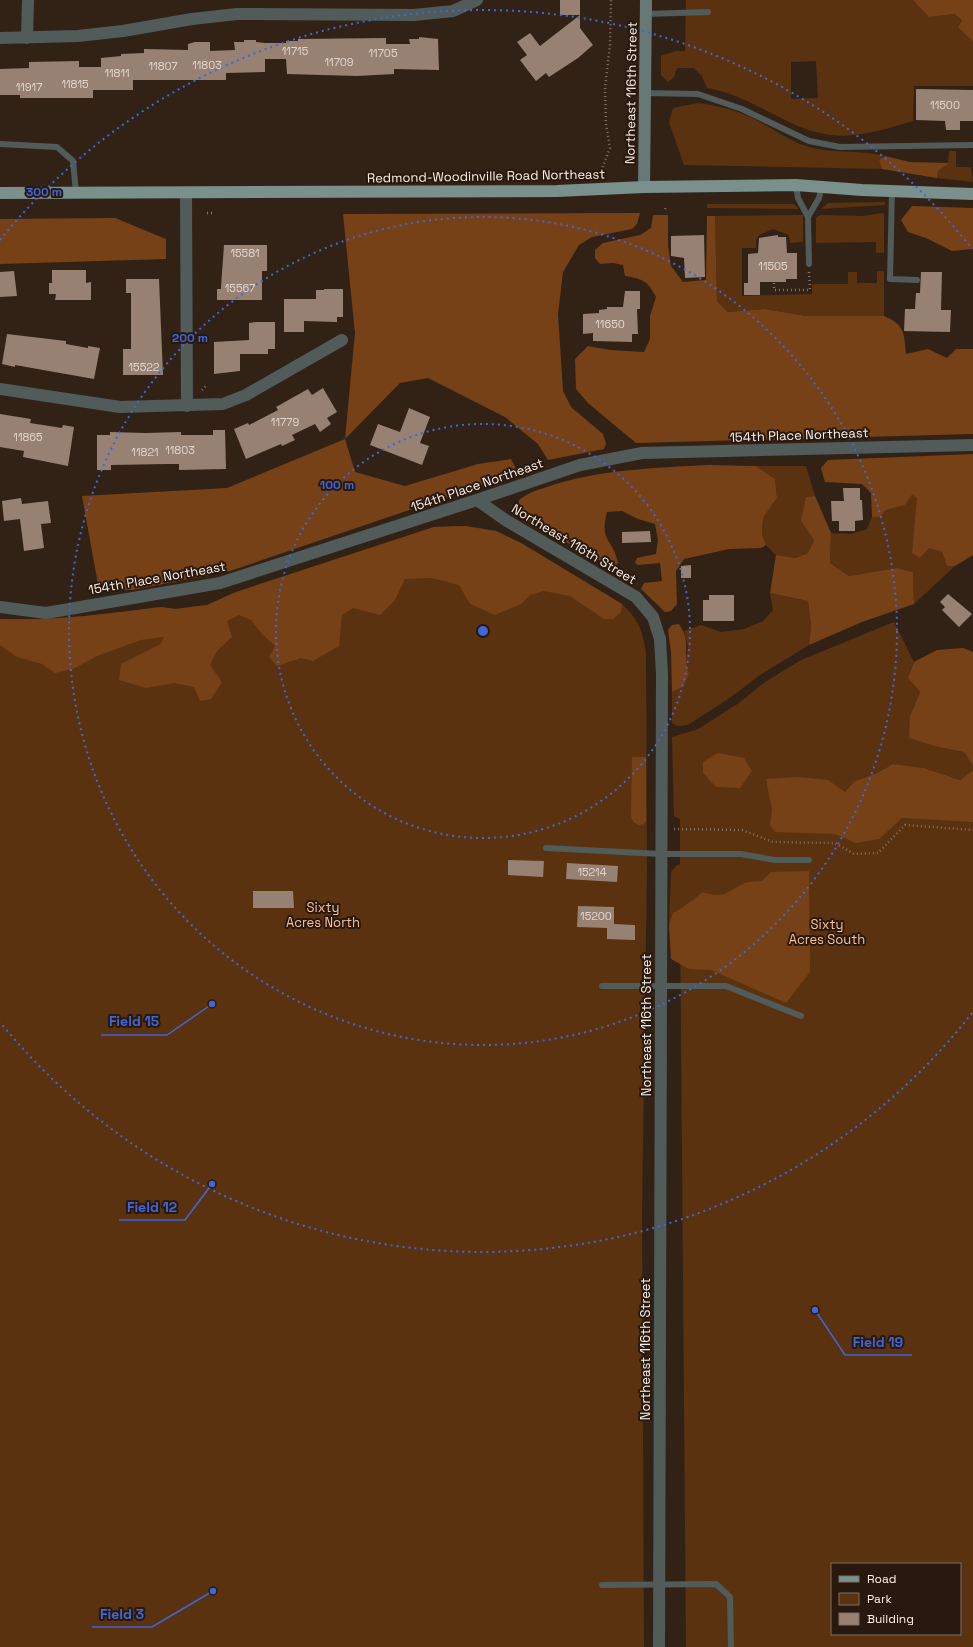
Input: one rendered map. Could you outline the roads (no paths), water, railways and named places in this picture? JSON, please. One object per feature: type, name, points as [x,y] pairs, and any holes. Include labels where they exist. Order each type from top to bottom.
[{"type":"main road","name":"Redmond-Woodinville Road Northeast","points":[[0,193],[558,190],[796,185],[973,194]]},
{"type":"street","points":[[27,38],[28,0]]},
{"type":"street","points":[[0,38],[78,36],[116,32],[192,19],[237,14],[414,15],[453,11],[477,0]]},
{"type":"street","name":"Northeast 116th Street","points":[[644,187],[646,0]]},
{"type":"street","points":[[186,192],[187,406]]},
{"type":"street","points":[[0,389],[120,407],[223,404],[246,394],[342,340]]},
{"type":"street","name":"154th Place Northeast","points":[[0,607],[46,613],[220,583],[580,465],[642,453],[973,445]]},
{"type":"street","name":"Northeast 116th Street","points":[[477,500],[507,521],[636,597],[653,617],[660,638],[662,674],[660,985],[660,1647]]},
{"type":"lane","points":[[646,14],[708,12]]},
{"type":"lane","points":[[645,93],[698,94],[742,109],[809,141],[840,147],[973,145]]},
{"type":"lane","points":[[0,144],[57,147],[73,161],[76,193]]},
{"type":"lane","points":[[796,185],[798,198],[808,217],[809,264]]},
{"type":"lane","points":[[808,217],[819,198],[822,186]]},
{"type":"lane","points":[[892,191],[890,279],[917,280]]},
{"type":"lane","points":[[546,848],[661,854],[741,854],[775,860],[809,860]]},
{"type":"lane","points":[[602,986],[726,986],[801,1016]]},
{"type":"lane","points":[[602,1585],[716,1584],[730,1597],[731,1647]]},
{"type":"place","name":"Field 15","points":[[212,1004]]},
{"type":"place","name":"Field 12","points":[[212,1184]]},
{"type":"place","name":"Field 19","points":[[815,1310]]},
{"type":"place","name":"Field 3","points":[[213,1591]]},
{"type":"park label","name":"Sixty Acres North","points":[[323,914]]},
{"type":"park label","name":"Sixty Acres South","points":[[827,932]]}]
